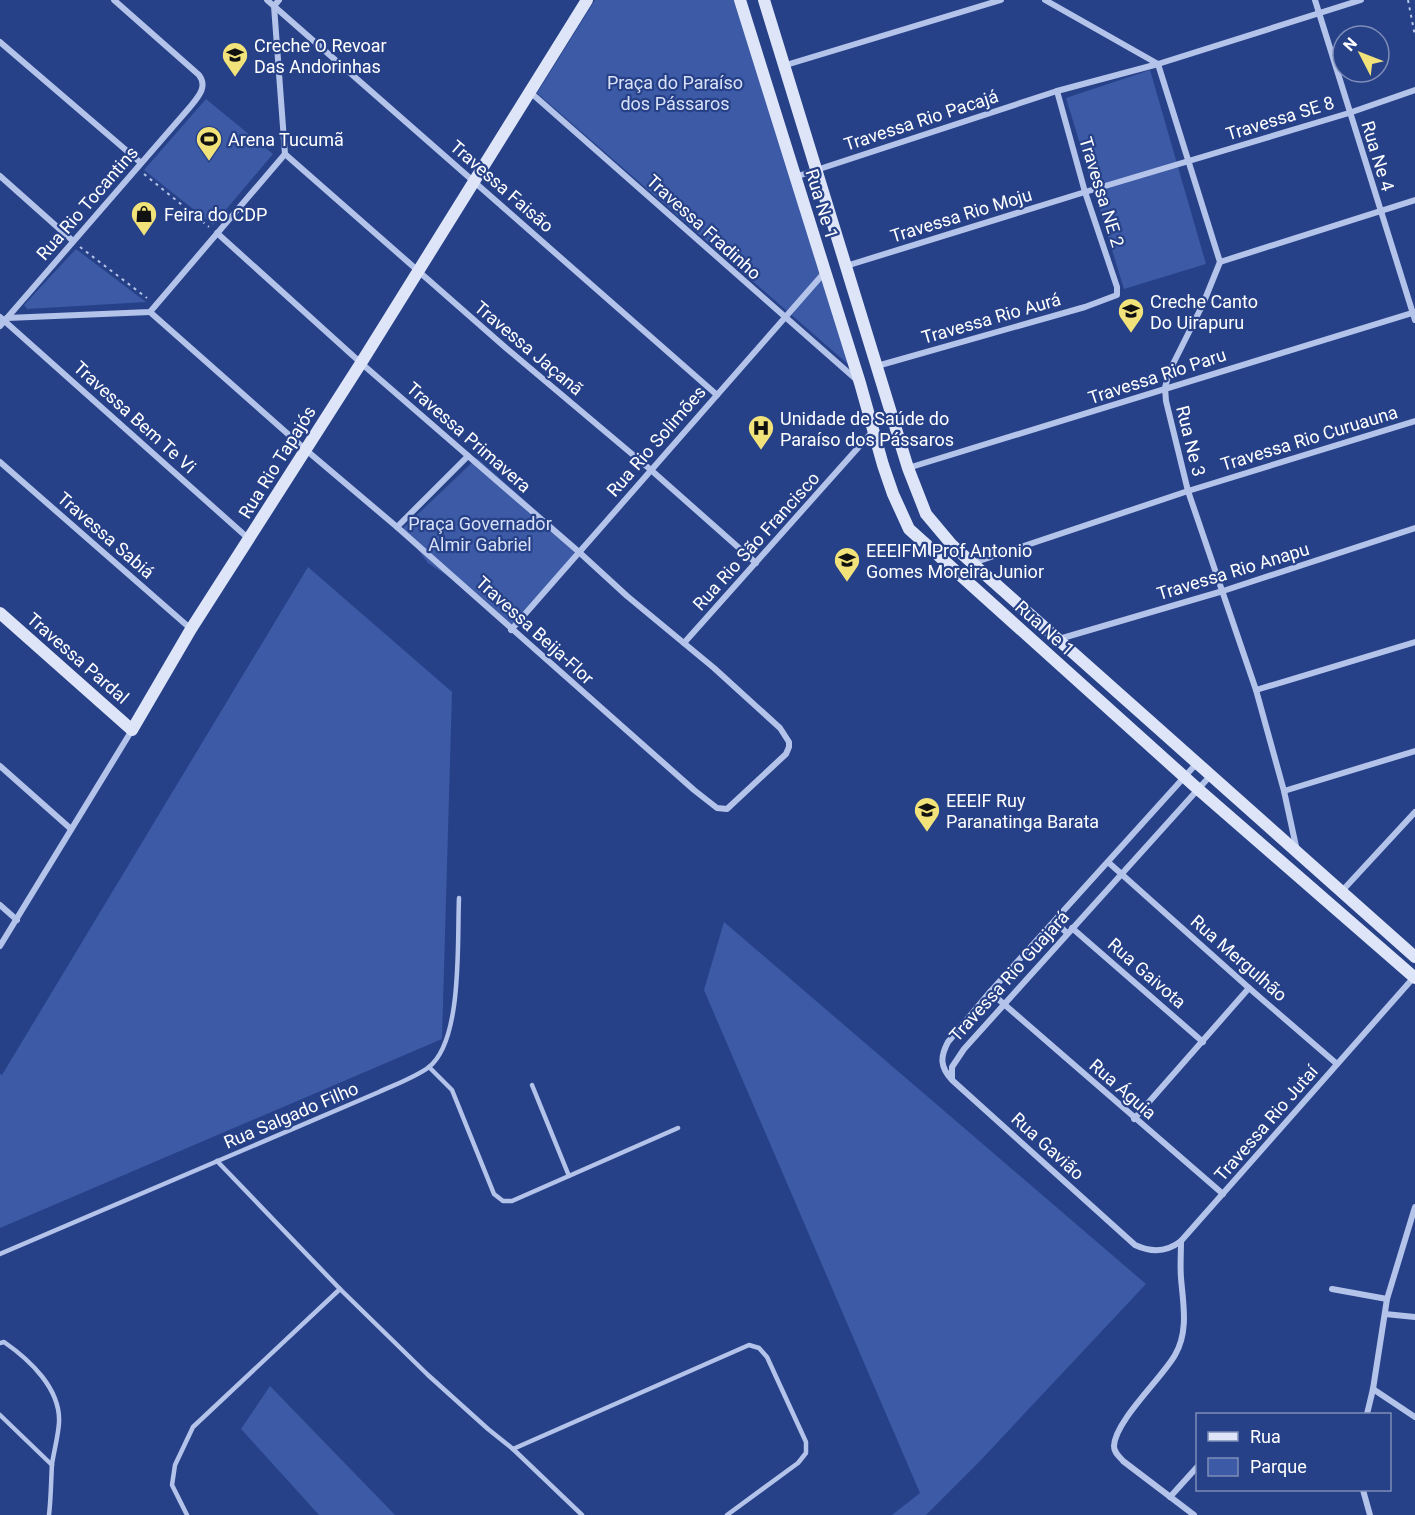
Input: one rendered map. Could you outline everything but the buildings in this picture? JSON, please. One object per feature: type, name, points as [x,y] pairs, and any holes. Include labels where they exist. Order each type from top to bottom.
[{"type":"street","name":"Rua Rio Tocantins","points":[[3,321],[190,107],[202,89],[202,78],[114,0]]},
{"type":"street","name":"Travessa Faisão","points":[[267,0],[276,3],[717,395]]},
{"type":"street","name":"Rua Rio Tapajós","points":[[0,946],[191,629],[475,182],[587,0]]},
{"type":"street","name":"Rua Ne 1","points":[[740,0],[860,383],[892,494],[909,529],[1199,790],[1414,977]]},
{"type":"street","name":"Rua Ne 1","points":[[764,0],[786,65],[903,453],[926,514],[952,545],[972,564],[1415,957]]},
{"type":"street","points":[[786,65],[1001,0]]},
{"type":"street","points":[[1045,0],[1158,64],[1220,262],[1415,200]]},
{"type":"street","name":"Rua Ne 4","points":[[1315,0],[1415,320]]},
{"type":"street","name":"Travessa Rio Pacajá","points":[[795,177],[1057,92],[1158,64],[1361,0]]},
{"type":"street","points":[[3,321],[150,312],[285,154],[276,3]]},
{"type":"street","points":[[0,42],[139,166]]},
{"type":"street","name":"Travessa SE 8","points":[[1086,192],[1349,113],[1415,90]]},
{"type":"street","name":"Travessa Fradinho","points":[[530,91],[860,383]]},
{"type":"street","name":"Travessa NE 2","points":[[1057,92],[1118,291],[1117,295],[1112,297]]},
{"type":"street","name":"Travessa Jaçanã","points":[[285,154],[756,563]]},
{"type":"street","points":[[0,176],[73,242]]},
{"type":"street","name":"Travessa Rio Moju","points":[[846,266],[1086,192]]},
{"type":"street","name":"Travessa Primavera","points":[[217,233],[361,363],[780,728],[789,742],[789,747],[777,762]]},
{"type":"street","name":"Rua Ne 3","points":[[1220,262],[1203,304],[1169,372],[1165,388],[1168,412],[1188,491],[1256,690],[1298,851]]},
{"type":"street","name":"Rua Rio Solimões","points":[[511,630],[824,273]]},
{"type":"street","name":"Travessa Rio Aurá","points":[[877,366],[1112,297]]},
{"type":"street","name":"Travessa Beija-Flor","points":[[150,312],[717,808],[727,809],[777,762]]},
{"type":"street","name":"Travessa Rio Paru","points":[[908,468],[1414,312]]},
{"type":"street","name":"Travessa Bem Te Vi","points":[[3,321],[249,539]]},
{"type":"street","name":"Travessa Rio Curuauna","points":[[972,564],[1188,491],[1415,421]]},
{"type":"street","name":"Rua Rio São Francisco","points":[[684,643],[874,431]]},
{"type":"street","points":[[882,460],[903,453]]},
{"type":"street","points":[[397,527],[468,456]]},
{"type":"street","name":"Travessa Sabiá","points":[[0,462],[191,629]]},
{"type":"street","name":"Travessa Rio Anapu","points":[[1059,639],[1223,591],[1415,528]]},
{"type":"street","name":"Travessa Pardal","points":[[0,613],[132,730]]},
{"type":"street","points":[[1256,690],[1415,642]]},
{"type":"street","points":[[1284,791],[1415,751]]},
{"type":"street","name":"Travessa Rio Guajará","points":[[952,1080],[942,1067],[944,1051],[960,1026],[1197,763]]},
{"type":"street","points":[[0,766],[72,829]]},
{"type":"street","name":"Travessa Rio Guajará","points":[[952,1080],[951,1070],[955,1060],[1069,930],[1210,776]]},
{"type":"street","points":[[1342,891],[1415,812]]},
{"type":"street","name":"Rua Mergulhão","points":[[1108,862],[1337,1064]]},
{"type":"street","points":[[0,904],[17,920]]},
{"type":"street","name":"Rua Gaivota","points":[[1054,922],[1069,930],[1203,1042]]},
{"type":"street","name":"Travessa Rio Jutaí","points":[[1181,1241],[1414,977]]},
{"type":"street","points":[[1134,1119],[1249,988]]},
{"type":"street","name":"Rua Águia","points":[[990,992],[1222,1194]]},
{"type":"street","name":"Rua Gavião","points":[[952,1080],[1136,1245],[1153,1250],[1169,1249],[1181,1241]]},
{"type":"street","points":[[1367,1413],[1387,1299],[1415,1207]]},
{"type":"street","points":[[1181,1241],[1183,1336],[1176,1353],[1127,1417],[1117,1433],[1114,1444],[1115,1452],[1123,1461],[1194,1515]]},
{"type":"street","points":[[1332,1289],[1387,1299]]},
{"type":"street","points":[[1385,1314],[1415,1317]]},
{"type":"street","points":[[1373,1389],[1415,1417]]},
{"type":"street","points":[[1170,1497],[1196,1467]]},
{"type":"street","points":[[1363,1491],[1370,1515]]},
{"type":"lane","name":"Rua Salgado Filho","points":[[0,1254],[379,1092],[429,1067],[444,1049],[454,1015],[459,898]]},
{"type":"lane","points":[[429,1067],[452,1090],[494,1194],[502,1201],[512,1201],[678,1128]]},
{"type":"lane","points":[[532,1085],[569,1176]]},
{"type":"lane","points":[[217,1161],[340,1289],[428,1375],[513,1449],[582,1515]]},
{"type":"lane","points":[[187,1515],[172,1485],[175,1465],[193,1427],[340,1289]]},
{"type":"lane","points":[[0,1343],[4,1342],[19,1352],[40,1372],[53,1395],[59,1421],[52,1465],[49,1515]]},
{"type":"lane","points":[[513,1449],[749,1345],[755,1346],[767,1357],[806,1442],[806,1453],[798,1463],[727,1515]]},
{"type":"lane","points":[[0,1415],[52,1465]]},
{"type":"path","points":[[1408,0],[1415,36]]},
{"type":"path","points":[[139,166],[217,233]]},
{"type":"path","points":[[73,242],[156,305]]},
{"type":"green space","name":"Praça do Paraíso dos Pássaros","points":[[595,0],[743,0],[849,365],[537,93]]},
{"type":"green space","points":[[1150,70],[1206,264],[1124,289],[1066,98]]},
{"type":"green space","name":"Arena Tucumã","points":[[206,99],[273,154],[213,225],[144,170]]},
{"type":"green space","points":[[76,249],[146,302],[27,309],[24,305]]},
{"type":"green space","name":"Praça Governador Almir Gabriel","points":[[477,458],[581,550],[513,630],[467,589],[428,563],[402,529]]},
{"type":"green space","points":[[308,567],[452,692],[442,1039],[0,1228],[0,1074],[2,1075]]},
{"type":"green space","points":[[724,922],[1146,1284],[980,1461],[926,1515],[892,1515],[920,1493],[704,990]]},
{"type":"green space","points":[[270,1386],[395,1515],[319,1515],[241,1429]]},
{"type":"place","name":"Creche O Revoar Das Andorinhas","points":[[235,78]]},
{"type":"place","name":"Arena Tucumã","points":[[209,162]]},
{"type":"place","name":"Feira do CDP","points":[[144,237]]},
{"type":"place","name":"Creche Canto Do Uirapuru","points":[[1131,334]]},
{"type":"place","name":"Unidade de Saúde do Paraíso dos Pássaros","points":[[761,451]]},
{"type":"place","name":"EEEIFM Prof Antonio Gomes Moreira Junior","points":[[847,583]]},
{"type":"place","name":"EEEIF Ruy Paranatinga Barata","points":[[927,833]]}]
